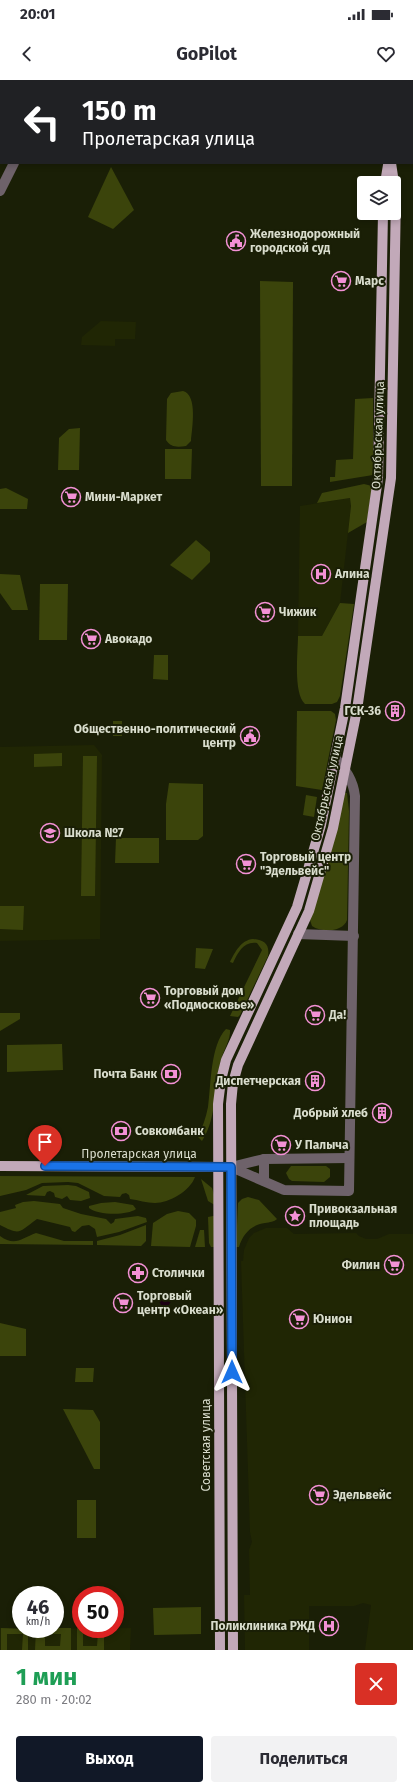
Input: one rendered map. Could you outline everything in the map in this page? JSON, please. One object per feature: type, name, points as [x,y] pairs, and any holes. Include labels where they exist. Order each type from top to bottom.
[{"type":"main road","name":"Октябрьская улица","points":[[386,176],[389,164]]},
{"type":"main road","name":"Октябрьская улица","points":[[389,164],[392,176]]},
{"type":"main road","name":"Октябрьская улица","points":[[218,1167],[218,1104],[221,1080],[226,1060],[297,907],[321,825],[345,708],[378,478],[383,220]]},
{"type":"main road","name":"Октябрьская улица","points":[[231,1167],[231,1104],[233,1083],[238,1065],[309,911],[333,828],[357,710],[391,478],[396,220]]},
{"type":"main road","name":"Пролетарская улица","points":[[0,1166],[231,1167]]},
{"type":"main road","name":"Советская улица","points":[[218,1167],[220,1650]]},
{"type":"main road","points":[[231,1167],[233,1650]]},
{"type":"street","points":[[0,191],[14,164]]},
{"type":"street","points":[[231,1167],[284,1190],[349,1191],[355,796],[353,783],[346,769],[335,758]]},
{"type":"street","points":[[298,934],[354,936]]},
{"type":"street","points":[[231,1167],[264,1159],[349,1158]]},
{"type":"street","points":[[264,1159],[264,1181]]},
{"type":"shaded area","points":[[111,167],[134,210],[113,229],[88,217]]},
{"type":"shaded area","points":[[260,281],[293,282],[292,486],[261,486]]},
{"type":"shaded area","points":[[101,321],[136,322],[135,339],[115,339],[115,346],[81,345],[82,337]]},
{"type":"shaded area","points":[[183,391],[188,394],[191,399],[193,421],[191,441],[186,446],[180,447],[168,443],[166,440],[167,399],[171,393]]},
{"type":"shaded area","points":[[373,398],[373,475],[330,482],[330,477],[335,477],[336,460],[353,459],[355,399]]},
{"type":"shaded area","points":[[80,428],[79,470],[58,470],[59,438],[69,429]]},
{"type":"shaded area","points":[[165,449],[192,449],[191,479],[165,479]]},
{"type":"shaded area","points":[[364,484],[372,486],[367,522],[348,533],[351,506],[350,498],[317,503],[322,493]]},
{"type":"shaded area","points":[[6,488],[28,499],[27,509],[0,509],[0,489]]},
{"type":"shaded area","name":"Алина","points":[[350,498],[351,506],[340,603],[322,636],[298,636],[300,506]]},
{"type":"shaded area","points":[[196,540],[210,552],[210,562],[192,580],[170,565]]},
{"type":"shaded area","points":[[0,574],[20,575],[28,610],[12,610],[0,593]]},
{"type":"shaded area","points":[[40,584],[68,584],[67,640],[39,640]]},
{"type":"shaded area","points":[[340,603],[354,604],[340,696],[337,702],[332,704],[305,704],[301,699],[298,682],[298,636],[322,636]]},
{"type":"shaded area","points":[[154,655],[168,655],[168,680],[153,679]]},
{"type":"shaded area","points":[[297,711],[331,711],[335,714],[336,720],[322,790],[296,786]]},
{"type":"shaded area","points":[[113,721],[122,721],[122,736],[113,736]]},
{"type":"shaded area","name":"Школа №7","points":[[94,745],[102,755],[100,939],[0,941],[0,747]]},
{"type":"shaded area","points":[[62,753],[62,766],[34,767],[34,754]]},
{"type":"shaded area","points":[[83,756],[97,756],[95,896],[81,896]]},
{"type":"shaded area","points":[[169,783],[203,784],[203,836],[198,840],[166,840],[166,804]]},
{"type":"shaded area","points":[[345,793],[347,793],[349,811],[347,920],[345,924],[337,929],[321,930],[312,926],[310,920]]},
{"type":"shaded area","points":[[306,795],[317,797],[314,817],[303,815]]},
{"type":"shaded area","points":[[116,838],[159,838],[159,863],[115,863]]},
{"type":"shaded area","points":[[0,906],[24,906],[23,930],[0,929]]},
{"type":"shaded area","points":[[253,939],[260,940],[265,943],[268,948],[268,956],[240,1015],[238,1017],[230,1016],[262,950],[257,943],[248,944],[239,951],[233,963],[230,962],[242,944]]},
{"type":"shaded area","points":[[196,948],[213,949],[205,969],[195,968]]},
{"type":"shaded area","points":[[0,1013],[20,1013],[20,1019],[0,1031]]},
{"type":"shaded area","points":[[226,1029],[230,1030],[230,1034],[222,1056],[211,1122],[202,1141],[198,1137],[204,1123],[208,1107],[214,1055],[221,1036]]},
{"type":"shaded area","points":[[62,1044],[63,1070],[7,1072],[7,1045]]},
{"type":"shaded area","points":[[291,1166],[326,1166],[330,1169],[330,1177],[324,1182],[292,1181],[286,1173]]},
{"type":"shaded area","points":[[0,1176],[195,1177],[189,1187],[178,1195],[166,1201],[149,1203],[130,1199],[129,1195],[126,1193],[122,1194],[120,1197],[104,1196],[78,1183],[68,1182],[42,1183],[26,1190],[0,1196]]},
{"type":"shaded area","points":[[201,1179],[212,1188],[218,1207],[208,1201]]},
{"type":"shaded area","points":[[43,1186],[76,1186],[89,1192],[90,1198],[81,1201],[70,1200],[67,1196],[62,1199],[55,1197],[54,1193],[50,1191],[47,1192],[45,1196],[26,1195]]},
{"type":"shaded area","points":[[248,1197],[259,1200],[277,1219],[252,1228],[245,1234],[239,1247],[236,1247],[238,1203],[242,1199]]},
{"type":"shaded area","points":[[34,1201],[60,1204],[63,1208],[81,1214],[106,1219],[111,1224],[115,1219],[138,1216],[146,1218],[147,1222],[119,1232],[97,1237],[95,1229],[89,1225],[82,1226],[75,1232],[72,1231],[70,1227],[37,1219],[20,1231],[12,1231],[0,1225],[0,1212],[16,1208],[15,1205],[23,1202]]},
{"type":"shaded area","points":[[115,1202],[133,1205],[136,1209],[126,1213],[112,1214],[98,1212],[89,1208],[89,1206],[101,1203]]},
{"type":"shaded area","points":[[178,1211],[189,1213],[196,1220],[196,1226],[190,1247],[151,1246],[153,1223],[167,1214]]},
{"type":"shaded area","points":[[218,1215],[218,1247],[211,1247],[209,1243],[208,1217]]},
{"type":"shaded area","points":[[146,1225],[146,1241],[141,1246],[97,1245],[97,1241],[120,1235]]},
{"type":"shaded area","points":[[266,1228],[287,1228],[294,1234],[356,1233],[366,1239],[377,1239],[389,1234],[413,1234],[413,1650],[365,1650],[371,1605],[363,1603],[354,1606],[309,1606],[309,1650],[245,1650],[244,1595],[250,1595],[249,1550],[252,1542],[250,1532],[241,1261],[243,1261],[244,1250],[249,1238],[254,1233]]},
{"type":"shaded area","points":[[200,1230],[204,1230],[205,1247],[195,1247]]},
{"type":"shaded area","points":[[36,1233],[64,1241],[93,1241],[93,1245],[0,1244],[0,1236],[10,1241],[14,1241]]},
{"type":"shaded area","points":[[165,1294],[169,1296],[171,1300],[169,1304],[165,1306],[161,1304],[159,1300],[161,1296]]},
{"type":"shaded area","points":[[0,1323],[26,1329],[26,1356],[0,1356]]},
{"type":"shaded area","points":[[76,1368],[94,1368],[93,1382],[75,1382]]},
{"type":"shaded area","points":[[63,1409],[93,1410],[100,1422],[100,1469],[94,1469]]},
{"type":"shaded area","points":[[77,1500],[96,1500],[96,1538],[77,1538]]},
{"type":"shaded area","points":[[201,1607],[201,1634],[154,1635],[153,1608]]},
{"type":"shaded area","points":[[0,1628],[12,1629],[12,1638],[64,1638],[64,1629],[72,1629],[72,1638],[124,1638],[124,1628],[131,1628],[130,1650],[0,1650]]},
{"type":"shaded area","points":[[1,1628],[12,1628],[12,1634],[7,1634],[7,1650],[1,1650]]},
{"type":"shaded area","points":[[64,1628],[71,1628],[71,1650],[35,1650],[36,1638],[45,1638],[45,1646],[60,1646],[61,1638],[64,1638]]},
{"type":"shaded area","points":[[23,1638],[28,1638],[28,1650],[22,1650]]},
{"type":"shaded area","points":[[77,1638],[83,1638],[83,1646],[97,1646],[98,1638],[104,1638],[104,1650],[77,1650]]},
{"type":"place","name":"Железнодорожный городской суд","points":[[236,241]]},
{"type":"place","name":"Марс","points":[[341,281]]},
{"type":"place","name":"Мини-Маркет","points":[[71,497]]},
{"type":"place","name":"Алина","points":[[321,574]]},
{"type":"place","name":"Чижик","points":[[265,612]]},
{"type":"place","name":"Авокадо","points":[[91,639]]},
{"type":"place","name":"ГСК-36","points":[[395,711]]},
{"type":"place","name":"Общественно-политический центр","points":[[250,736]]},
{"type":"place","name":"Школа №7","points":[[50,833]]},
{"type":"place","name":"Торговый центр \"Эдельвейс\"","points":[[246,864]]},
{"type":"place","name":"Торговый дом «Подмосковье»","points":[[150,998]]},
{"type":"place","name":"Да!","points":[[315,1015]]},
{"type":"place","name":"Почта Банк","points":[[171,1074]]},
{"type":"place","name":"Диспетчерская","points":[[315,1081]]},
{"type":"place","name":"Добрый хлеб","points":[[382,1113]]},
{"type":"place","name":"Совкомбанк","points":[[121,1131]]},
{"type":"place","name":"У Палыча","points":[[281,1145]]},
{"type":"place","name":"Привокзальная площадь","points":[[295,1216]]},
{"type":"place","name":"Филин","points":[[394,1265]]},
{"type":"place","name":"Столички","points":[[138,1273]]},
{"type":"place","name":"Торговый центр «Океан»","points":[[123,1303]]},
{"type":"place","name":"Юнион","points":[[299,1319]]},
{"type":"place","name":"Эдельвейс","points":[[319,1495]]},
{"type":"place","name":"Поликлиника РЖД","points":[[329,1626]]},
{"type":"route","points":[[45,1166],[231,1167],[232,1372]]}]
